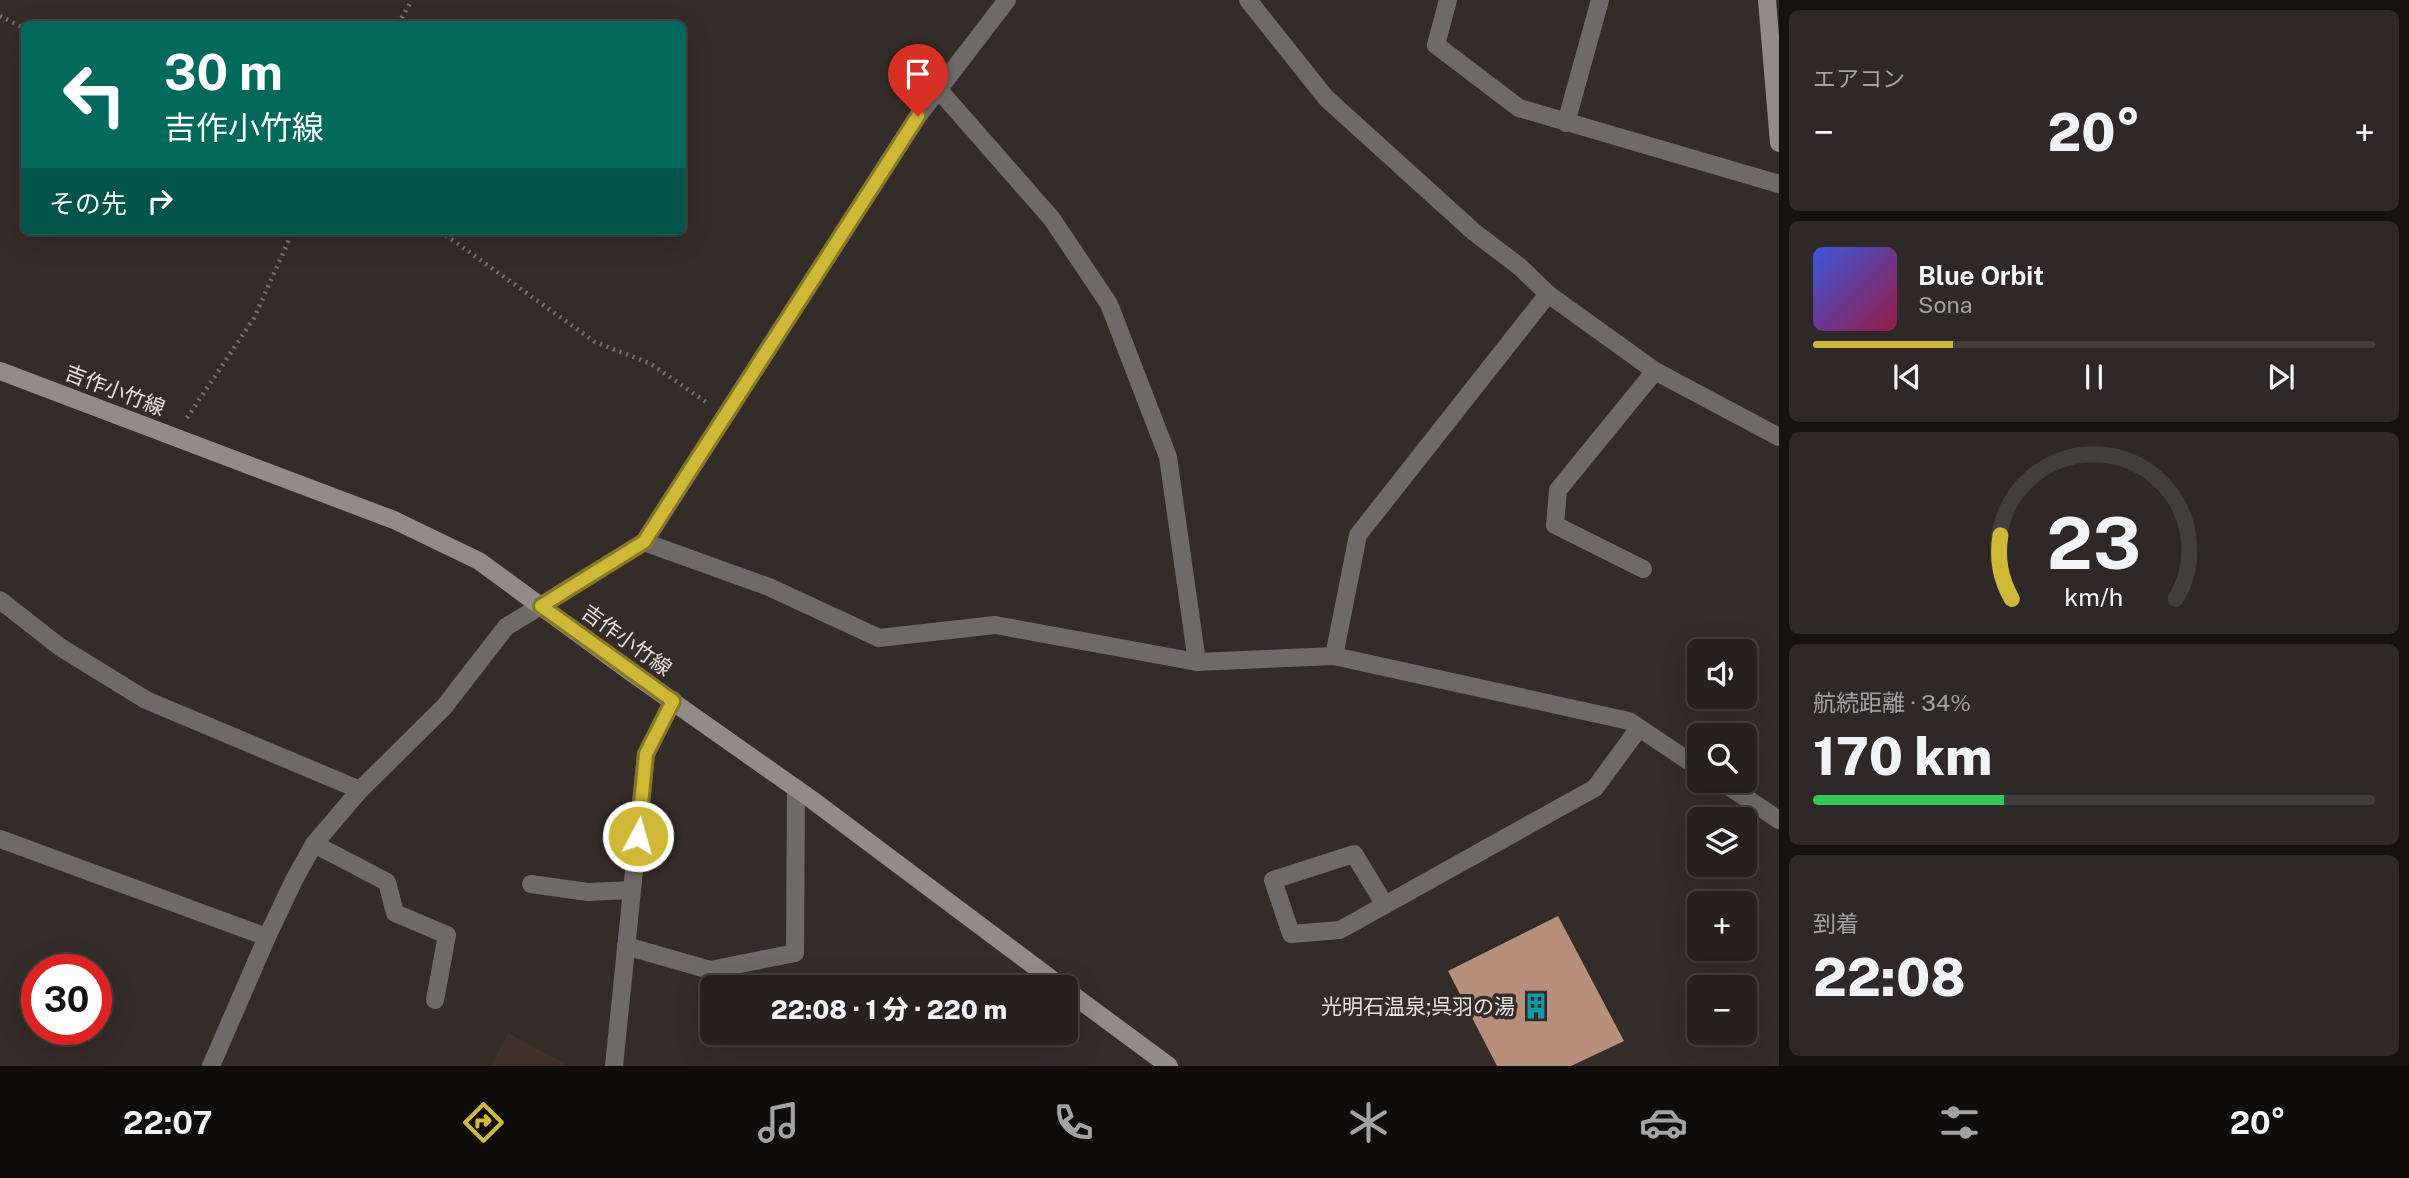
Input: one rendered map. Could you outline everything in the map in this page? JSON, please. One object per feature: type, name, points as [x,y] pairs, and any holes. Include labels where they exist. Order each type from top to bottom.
[{"type":"main road","points":[[1767,0],[1779,143]]},
{"type":"main road","name":"吉作小竹線","points":[[0,371],[394,520],[479,561],[796,788],[1047,975]]},
{"type":"main road","name":"吉作小竹線","points":[[1078,998],[1169,1066]]},
{"type":"street","points":[[211,1066],[293,880],[314,844],[360,790],[444,707],[506,627],[644,542],[918,116],[1007,0]]},
{"type":"street","points":[[1248,0],[1326,98],[1474,232],[1520,267],[1548,294],[1655,371],[1779,437]]},
{"type":"street","points":[[1448,0],[1436,44],[1519,108],[1779,184]]},
{"type":"street","points":[[1566,123],[1600,0]]},
{"type":"street","points":[[939,89],[1052,219],[1109,304],[1168,457],[1197,662]]},
{"type":"street","points":[[1334,656],[1357,535],[1548,294]]},
{"type":"street","points":[[1643,569],[1555,525],[1558,490],[1655,371]]},
{"type":"street","points":[[644,542],[769,587],[879,638],[995,625],[1197,662],[1334,656],[1629,721],[1687,760]]},
{"type":"street","points":[[0,600],[60,647],[146,700],[360,790]]},
{"type":"street","points":[[614,1066],[646,754],[673,701]]},
{"type":"street","points":[[1385,905],[1354,854],[1273,880],[1291,934],[1340,930],[1385,905],[1595,788],[1639,728]]},
{"type":"street","points":[[626,946],[710,970],[795,953],[796,788]]},
{"type":"street","points":[[1738,793],[1779,820]]},
{"type":"street","points":[[0,839],[267,937]]},
{"type":"street","points":[[314,844],[387,882],[396,913],[447,936],[435,999]]},
{"type":"street","points":[[531,884],[588,892],[632,890]]},
{"type":"path","points":[[400,21],[412,0]]},
{"type":"path","points":[[0,16],[21,26]]},
{"type":"path","points":[[175,437],[254,318],[291,235]]},
{"type":"path","points":[[446,235],[595,342],[651,364],[725,415]]},
{"type":"shaded area","points":[[508,1033],[569,1066],[491,1066]]},
{"type":"building","name":"光明石温泉;呉羽の湯","points":[[1558,916],[1624,1041],[1571,1066],[1497,1066],[1448,971]]},
{"type":"place","name":"光明石温泉;呉羽の湯","points":[[1536,1006]]},
{"type":"route","points":[[638,836],[646,754],[673,701],[541,606],[644,542],[918,116]]}]
